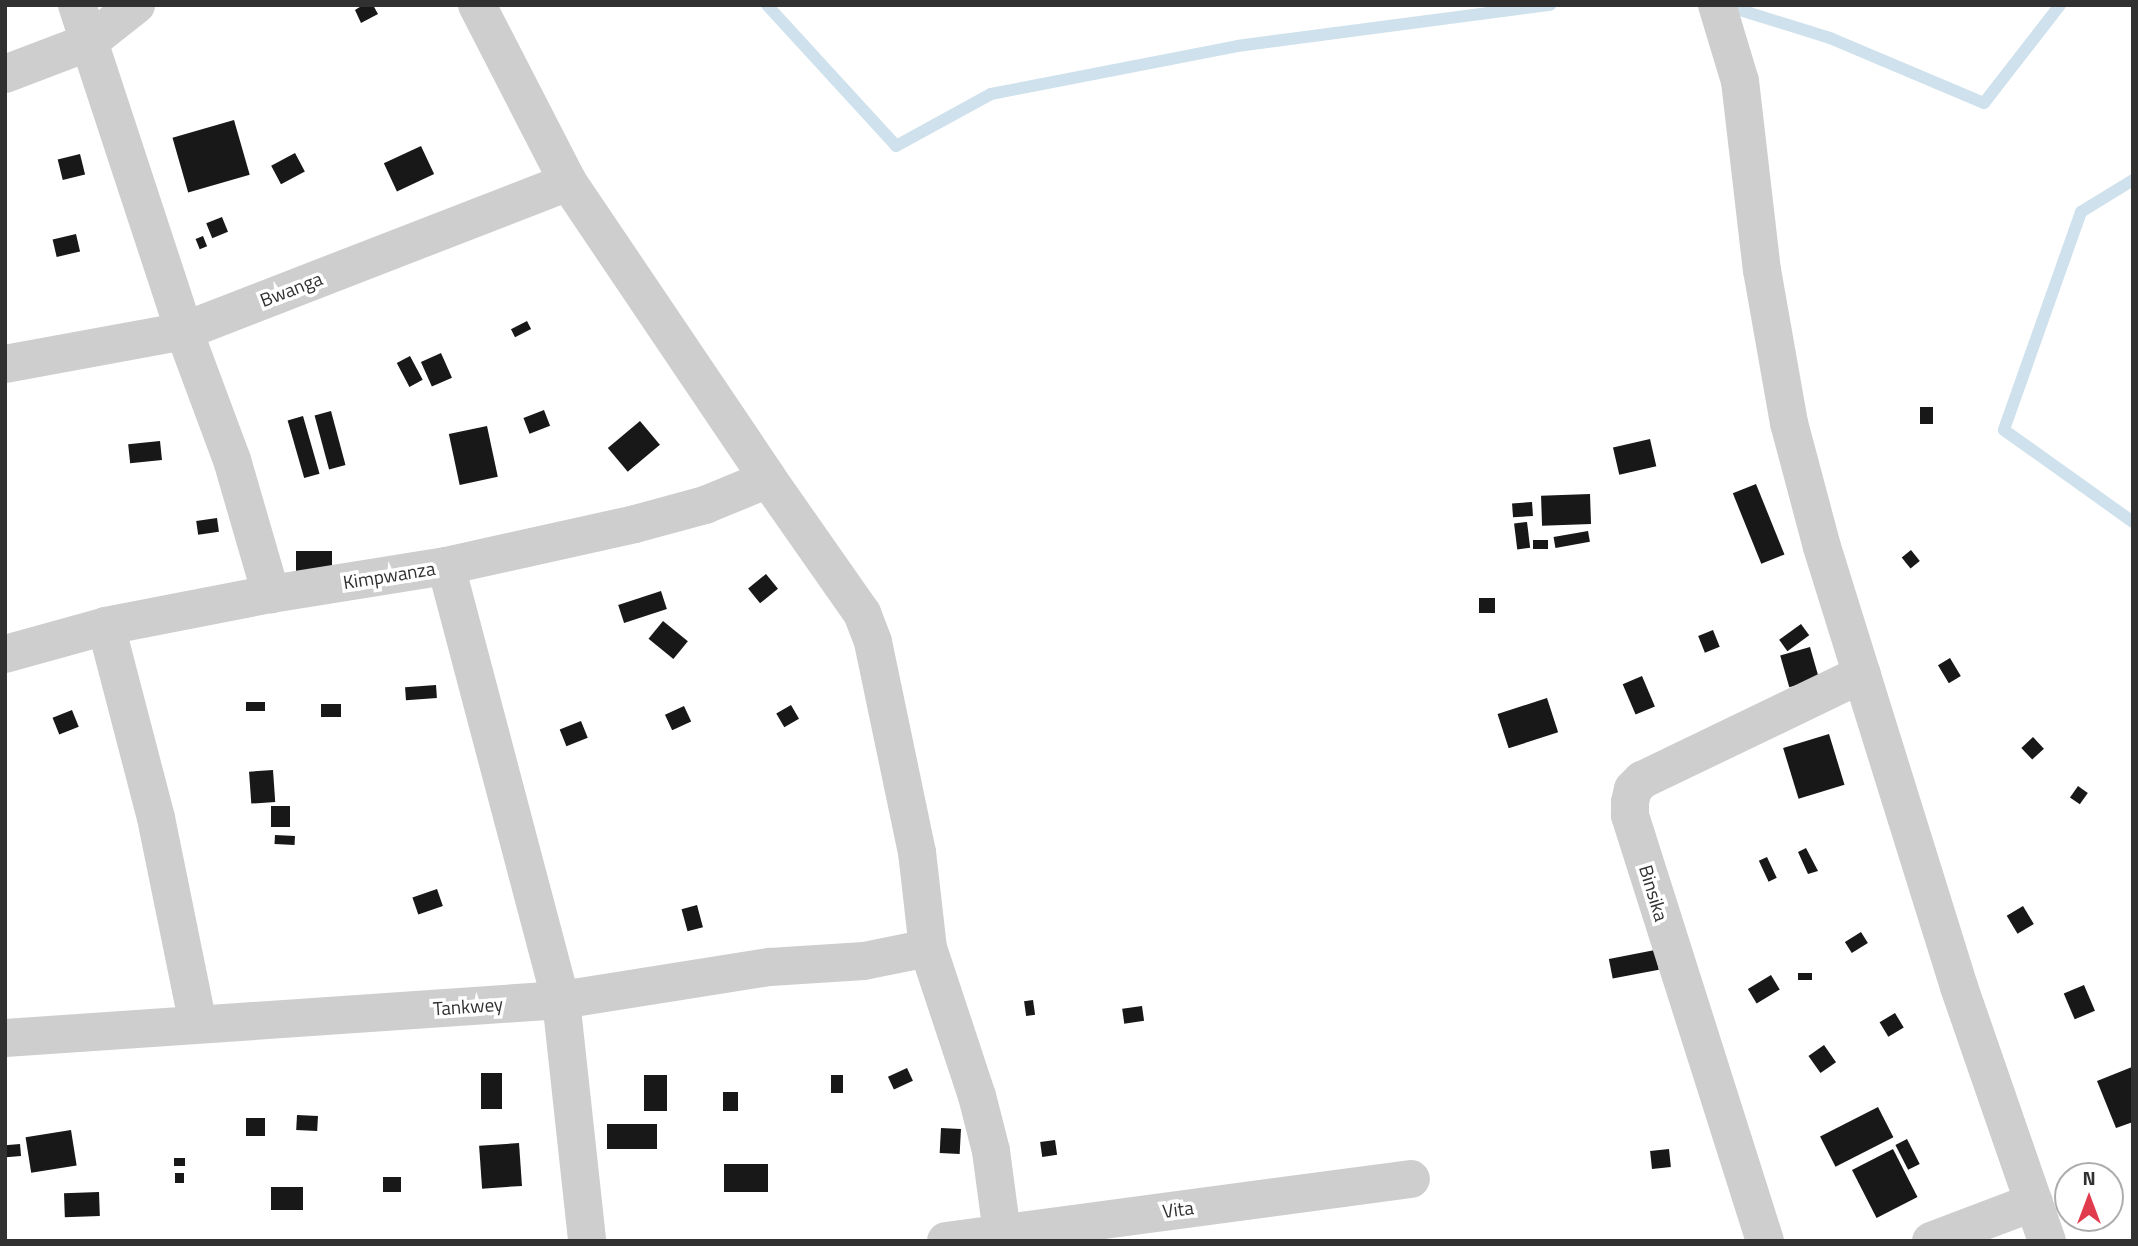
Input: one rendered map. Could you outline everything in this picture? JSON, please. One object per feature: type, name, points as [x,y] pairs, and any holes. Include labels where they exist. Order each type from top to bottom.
[{"type":"street","points":[[77,5],[184,331],[232,460],[271,594]]},
{"type":"street","points":[[5,74],[89,42],[136,5]]},
{"type":"street","points":[[477,5],[568,182],[768,479],[862,613],[873,642],[917,852],[928,948],[977,1096],[991,1151],[1003,1236]]},
{"type":"street","points":[[1717,5],[1740,82],[1762,270],[1789,423],[1822,547],[1959,987],[2047,1241]]},
{"type":"street","name":"Bwanga","points":[[5,363],[184,331],[568,182]]},
{"type":"street","name":"Kimpwanza","points":[[5,654],[106,626],[271,594],[446,566],[635,524],[705,505],[768,479]]},
{"type":"street","points":[[446,566],[561,1000],[587,1241]]},
{"type":"street","points":[[106,626],[156,818],[198,1024]]},
{"type":"street","name":"Binsika","points":[[1765,1241],[1630,815],[1630,802],[1633,789],[1642,780],[1862,674]]},
{"type":"street","name":"Tankwey","points":[[5,1038],[561,1000],[770,967],[863,961],[928,948]]},
{"type":"street","name":"Vita","points":[[946,1241],[1003,1236],[1411,1179]]},
{"type":"street","points":[[1931,1241],[2034,1202]]},
{"type":"building","points":[[363,5],[373,5],[378,14],[361,23],[355,10]]},
{"type":"building","points":[[234,120],[250,175],[188,192],[172,138]]},
{"type":"building","points":[[421,146],[434,174],[397,191],[384,163]]},
{"type":"building","points":[[295,153],[305,172],[281,184],[271,166]]},
{"type":"building","points":[[80,154],[85,174],[63,180],[58,160]]},
{"type":"building","points":[[222,217],[228,232],[212,238],[206,223]]},
{"type":"building","points":[[76,234],[80,252],[57,257],[53,239]]},
{"type":"building","points":[[203,236],[207,246],[200,249],[196,239]]},
{"type":"building","points":[[527,321],[531,329],[515,337],[511,329]]},
{"type":"building","points":[[441,353],[452,378],[432,387],[421,362]]},
{"type":"building","points":[[410,356],[423,380],[409,387],[397,363]]},
{"type":"building","points":[[1920,407],[1933,407],[1933,424],[1920,424]]},
{"type":"building","points":[[544,410],[550,426],[530,434],[523,418]]},
{"type":"building","points":[[331,411],[345,465],[329,469],[315,415]]},
{"type":"building","points":[[303,416],[320,474],[304,478],[288,420]]},
{"type":"building","points":[[640,421],[660,445],[628,472],[608,448]]},
{"type":"building","points":[[487,426],[498,477],[460,485],[449,434]]},
{"type":"building","points":[[1650,439],[1656,466],[1619,475],[1613,448]]},
{"type":"building","points":[[160,441],[162,460],[130,463],[128,444]]},
{"type":"building","points":[[1756,484],[1784,554],[1761,564],[1733,493]]},
{"type":"building","points":[[1590,494],[1591,524],[1542,526],[1541,496]]},
{"type":"building","points":[[1532,502],[1533,516],[1513,517],[1512,503]]},
{"type":"building","points":[[217,518],[219,532],[198,535],[196,521]]},
{"type":"building","points":[[1527,522],[1530,548],[1517,549],[1514,524]]},
{"type":"building","points":[[1588,531],[1590,542],[1555,548],[1554,537]]},
{"type":"building","points":[[1533,540],[1548,540],[1548,549],[1533,549]]},
{"type":"building","points":[[1911,550],[1920,561],[1910,568],[1902,558]]},
{"type":"building","points":[[296,551],[332,551],[332,575],[296,575]]},
{"type":"building","points":[[766,574],[778,589],[760,603],[748,588]]},
{"type":"building","points":[[661,591],[667,609],[624,623],[618,605]]},
{"type":"building","points":[[1479,598],[1495,598],[1495,613],[1479,613]]},
{"type":"building","points":[[663,621],[688,641],[673,659],[649,639]]},
{"type":"building","points":[[1801,624],[1809,635],[1787,651],[1779,640]]},
{"type":"building","points":[[1713,630],[1720,647],[1705,653],[1698,636]]},
{"type":"building","points":[[1810,647],[1819,679],[1789,687],[1780,656]]},
{"type":"building","points":[[1950,658],[1961,676],[1949,683],[1938,665]]},
{"type":"building","points":[[1642,676],[1655,706],[1636,715],[1623,684]]},
{"type":"building","points":[[436,685],[437,698],[406,700],[405,687]]},
{"type":"building","points":[[1547,698],[1558,732],[1509,748],[1498,714]]},
{"type":"building","points":[[246,702],[265,702],[265,711],[246,711]]},
{"type":"building","points":[[321,704],[341,704],[341,717],[321,717]]},
{"type":"building","points":[[791,705],[799,719],[784,727],[776,714]]},
{"type":"building","points":[[684,706],[691,721],[672,730],[665,715]]},
{"type":"building","points":[[72,710],[79,727],[59,735],[53,718]]},
{"type":"building","points":[[581,721],[588,738],[566,746],[560,730]]},
{"type":"building","points":[[1829,734],[1844,785],[1799,799],[1783,748]]},
{"type":"building","points":[[2033,737],[2044,749],[2032,760],[2021,748]]},
{"type":"building","points":[[273,770],[275,802],[251,804],[249,772]]},
{"type":"building","points":[[2078,786],[2088,793],[2080,804],[2070,797]]},
{"type":"building","points":[[271,806],[290,806],[290,827],[271,827]]},
{"type":"building","points":[[275,835],[295,836],[295,845],[275,844]]},
{"type":"building","points":[[1806,848],[1818,871],[1808,874],[1798,852]]},
{"type":"building","points":[[1767,857],[1777,878],[1769,882],[1759,861]]},
{"type":"building","points":[[437,889],[443,906],[418,914],[412,897]]},
{"type":"building","points":[[697,905],[703,927],[687,931],[682,909]]},
{"type":"building","points":[[2023,906],[2034,924],[2018,934],[2007,916]]},
{"type":"building","points":[[1861,932],[1868,943],[1852,953],[1845,942]]},
{"type":"building","points":[[1655,950],[1659,970],[1613,979],[1609,959]]},
{"type":"building","points":[[1798,973],[1812,973],[1812,980],[1798,980]]},
{"type":"building","points":[[1771,975],[1780,990],[1757,1003],[1748,989]]},
{"type":"building","points":[[2084,985],[2095,1011],[2075,1019],[2064,994]]},
{"type":"building","points":[[1033,1000],[1035,1015],[1026,1016],[1024,1001]]},
{"type":"building","points":[[1142,1006],[1144,1021],[1124,1024],[1122,1009]]},
{"type":"building","points":[[1895,1013],[1904,1028],[1888,1037],[1880,1022]]},
{"type":"building","points":[[1824,1045],[1836,1062],[1820,1073],[1808,1056]]},
{"type":"building","points":[[2132,1067],[2133,1122],[2116,1128],[2097,1081]]},
{"type":"building","points":[[907,1068],[913,1081],[894,1090],[888,1077]]},
{"type":"building","points":[[481,1073],[502,1073],[502,1109],[481,1109]]},
{"type":"building","points":[[644,1075],[667,1075],[667,1111],[644,1111]]},
{"type":"building","points":[[831,1075],[843,1075],[843,1093],[831,1093]]},
{"type":"building","points":[[723,1092],[738,1092],[738,1111],[723,1111]]},
{"type":"building","points":[[1878,1107],[1893,1137],[1836,1167],[1820,1137]]},
{"type":"building","points":[[297,1115],[318,1116],[317,1131],[296,1130]]},
{"type":"building","points":[[246,1118],[265,1118],[265,1136],[246,1136]]},
{"type":"building","points":[[607,1124],[657,1124],[657,1149],[607,1149]]},
{"type":"building","points":[[941,1128],[961,1129],[960,1154],[940,1153]]},
{"type":"building","points":[[71,1130],[77,1166],[31,1173],[26,1137]]},
{"type":"building","points":[[1907,1139],[1920,1164],[1908,1170],[1895,1145]]},
{"type":"building","points":[[1055,1140],[1057,1155],[1042,1157],[1040,1142]]},
{"type":"building","points":[[519,1143],[522,1186],[482,1189],[479,1146]]},
{"type":"building","points":[[20,1144],[21,1156],[6,1157],[5,1145]]},
{"type":"building","points":[[1669,1149],[1671,1167],[1652,1169],[1650,1151]]},
{"type":"building","points":[[1893,1149],[1918,1197],[1877,1218],[1852,1170]]},
{"type":"building","points":[[174,1158],[185,1158],[185,1166],[174,1166]]},
{"type":"building","points":[[724,1164],[768,1164],[768,1192],[724,1192]]},
{"type":"building","points":[[175,1173],[184,1173],[184,1183],[175,1183]]},
{"type":"building","points":[[383,1177],[401,1177],[401,1192],[383,1192]]},
{"type":"building","points":[[271,1187],[303,1187],[303,1210],[271,1210]]},
{"type":"building","points":[[99,1192],[100,1216],[65,1217],[64,1193]]},
{"type":"waterway","points":[[767,5],[896,146],[991,94],[1237,46],[1550,5]]},
{"type":"waterway","points":[[1724,5],[1830,38],[1984,103],[2060,5]]},
{"type":"waterway","points":[[2133,180],[2081,212],[2004,430],[2133,522]]}]
